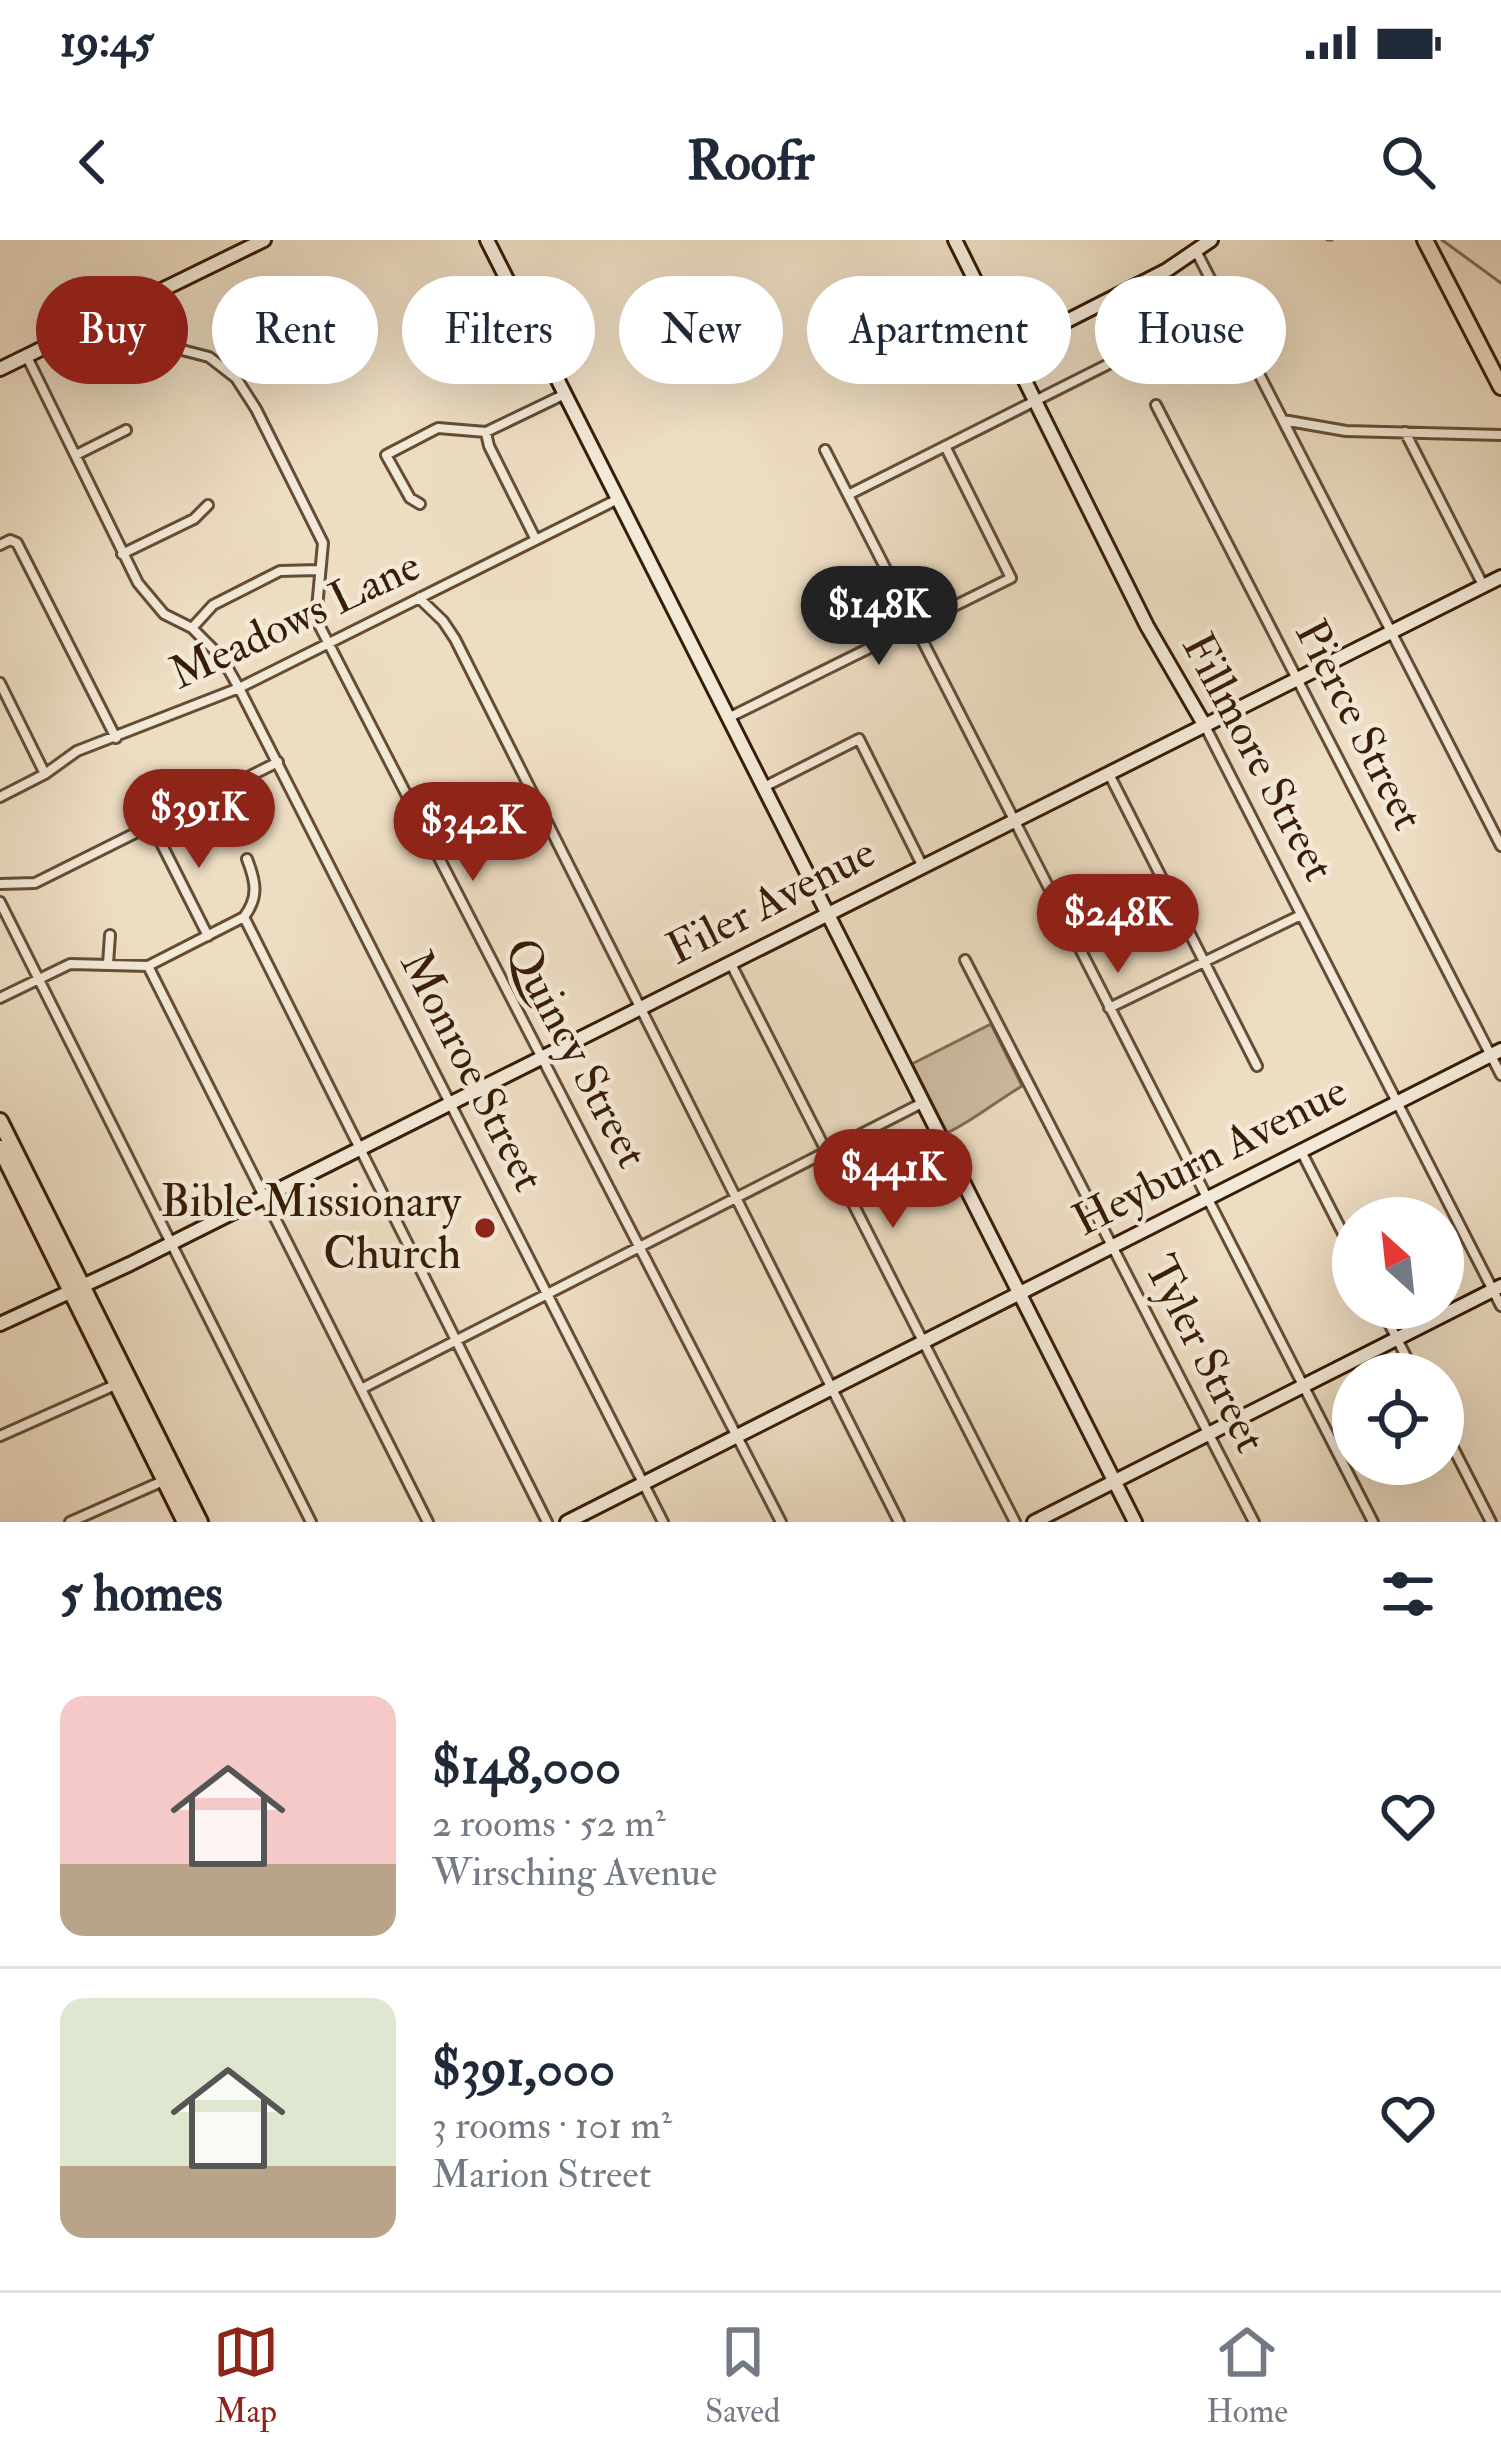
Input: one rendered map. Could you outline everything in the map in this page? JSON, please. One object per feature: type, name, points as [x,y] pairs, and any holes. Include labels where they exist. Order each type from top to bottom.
[{"type":"main road","points":[[1425,240],[1501,388]]},
{"type":"main road","points":[[0,1121],[76,1290]]},
{"type":"main road","points":[[0,1148],[170,1478],[200,1522]]},
{"type":"main road","points":[[170,1478],[185,1522]]},
{"type":"street","points":[[188,277],[264,240]]},
{"type":"street","points":[[487,240],[1135,1522]]},
{"type":"street","name":"Fillmore Street","points":[[955,240],[973,276]]},
{"type":"street","points":[[1071,319],[1167,271],[1211,240]]},
{"type":"street","points":[[1195,249],[1209,276]]},
{"type":"street","points":[[0,369],[36,351]]},
{"type":"street","name":"Quincy Street","points":[[188,351],[209,357],[236,378],[329,543],[318,570],[316,619],[781,1522]]},
{"type":"street","name":"Monroe Street","points":[[26,356],[138,583],[164,614],[192,628],[222,658],[239,688],[663,1522]]},
{"type":"street","points":[[848,495],[1095,371]]},
{"type":"street","name":"Fillmore Street","points":[[1028,384],[1147,626],[1205,726],[1396,1102],[1497,1288],[1501,1306]]},
{"type":"street","points":[[1265,384],[1501,846]]},
{"type":"street","points":[[420,504],[410,498],[386,455],[438,428],[486,432],[565,394]]},
{"type":"street","name":"Pierce Street","points":[[1156,405],[1496,1053],[1501,1075]]},
{"type":"street","points":[[1283,420],[1346,431],[1501,435]]},
{"type":"street","points":[[76,455],[126,430]]},
{"type":"street","points":[[486,432],[536,540]]},
{"type":"street","points":[[1405,432],[1484,586]]},
{"type":"street","points":[[728,718],[1011,578],[946,446]]},
{"type":"street","points":[[825,450],[1373,1522]]},
{"type":"street","name":"Meadows Lane","points":[[0,796],[45,774],[77,751],[239,688],[618,499]]},
{"type":"street","points":[[122,554],[194,518],[208,505]]},
{"type":"street","points":[[0,545],[10,540],[17,543],[116,738]]},
{"type":"street","points":[[192,628],[213,604],[280,571],[318,570]]},
{"type":"street","name":"Filer Avenue","points":[[0,1324],[172,1243],[1501,577]]},
{"type":"street","points":[[419,598],[455,639],[899,1522]]},
{"type":"street","points":[[155,624],[164,614]]},
{"type":"street","points":[[0,683],[45,774]]},
{"type":"street","points":[[763,788],[859,739],[922,865]]},
{"type":"street","points":[[0,884],[35,883],[278,762]]},
{"type":"street","points":[[1109,774],[1257,1066]]},
{"type":"street","points":[[152,825],[208,936]]},
{"type":"street","points":[[0,998],[70,964],[148,966],[244,917],[254,904],[256,883],[247,859]]},
{"type":"street","points":[[0,902],[311,1522]]},
{"type":"street","points":[[1109,1008],[1301,915]]},
{"type":"street","points":[[244,917],[547,1522]]},
{"type":"street","points":[[108,964],[110,935]]},
{"type":"street","name":"Tyler Street","points":[[965,960],[1253,1522]]},
{"type":"street","points":[[730,962],[1016,1522]]},
{"type":"street","points":[[148,966],[428,1522]]},
{"type":"street","name":"Heyburn Avenue","points":[[566,1522],[1496,1053]]},
{"type":"street","points":[[361,1390],[923,1102]]},
{"type":"street","points":[[1300,1151],[1332,1213]]},
{"type":"street","points":[[1034,1522],[1497,1288]]},
{"type":"street","points":[[1392,1329],[1404,1353]]},
{"type":"street","points":[[0,1436],[122,1382]]},
{"type":"street","points":[[1464,1469],[1491,1522]]},
{"type":"street","points":[[70,1522],[170,1478]]},
{"type":"shaded area","points":[[991,1024],[1022,1086],[947,1133],[912,1064]]},
{"type":"waterway","points":[[1327,240],[1332,240]]},
{"type":"waterway","points":[[1442,240],[1501,283]]},
{"type":"place","name":"Bible Missionary Church","points":[[485,1228]]}]
